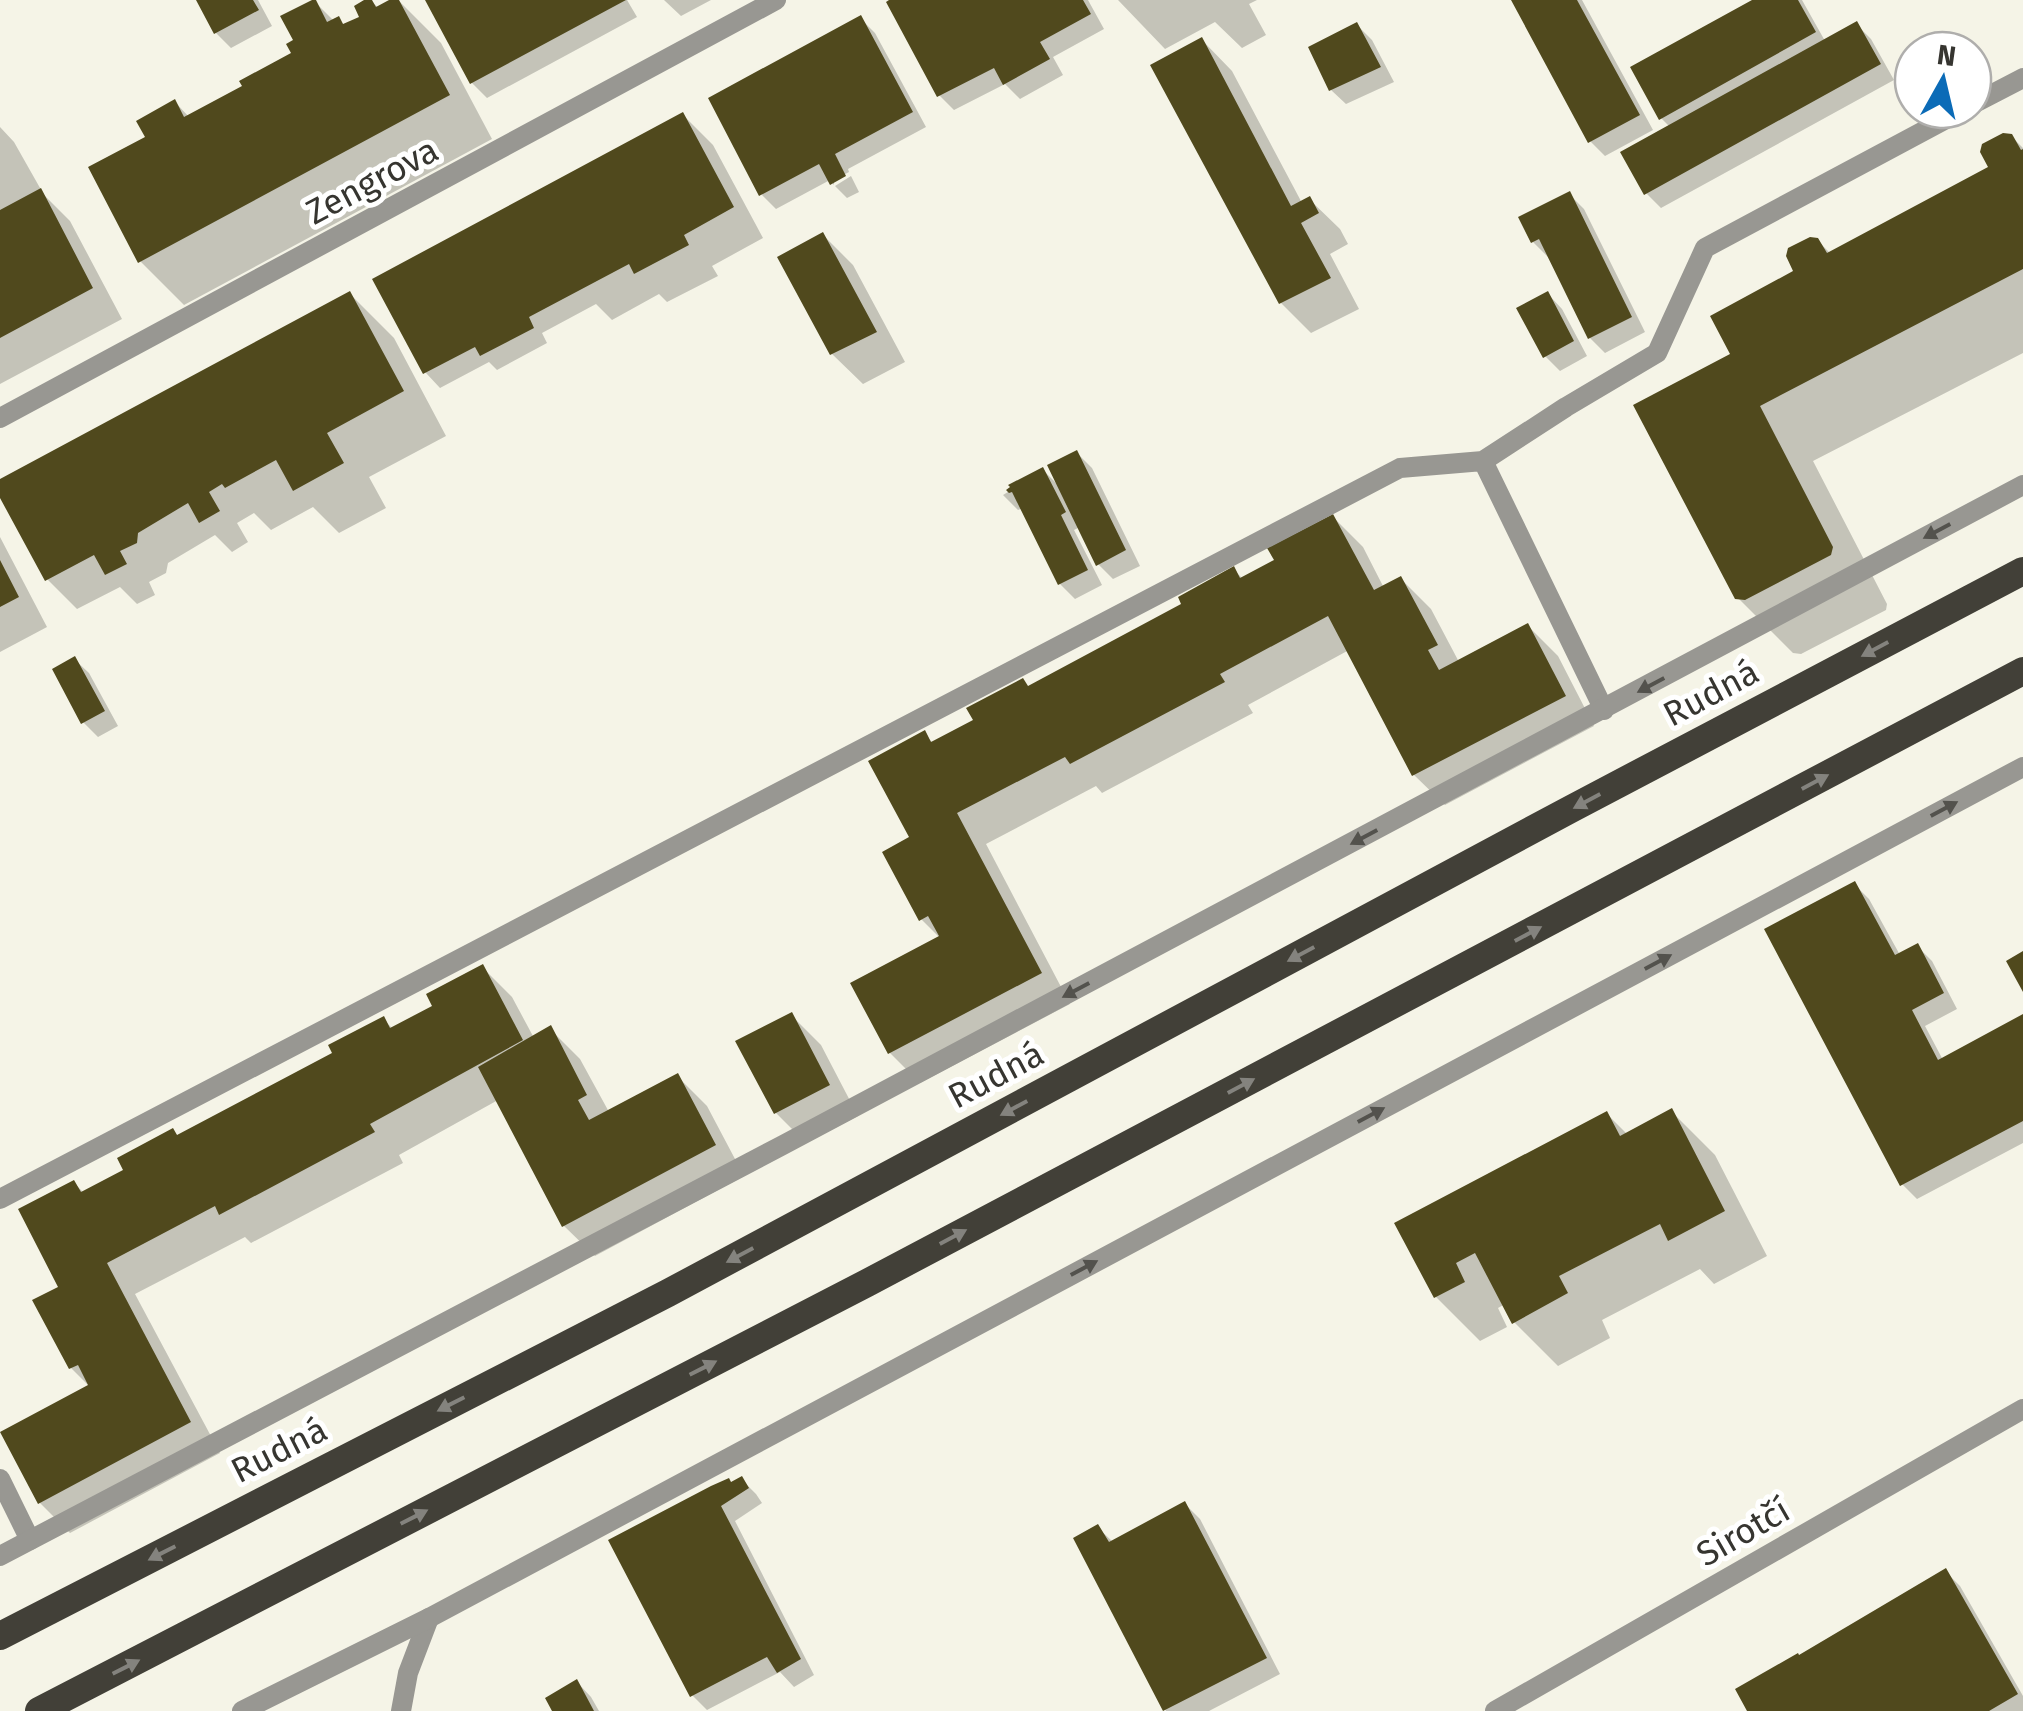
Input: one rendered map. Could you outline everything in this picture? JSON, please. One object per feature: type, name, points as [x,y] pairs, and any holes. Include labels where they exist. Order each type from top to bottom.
[{"type":"highway","name":"Rudná","points":[[0,1636],[668,1293],[1571,809],[2023,572]]},
{"type":"highway","points":[[39,1711],[867,1283],[2023,671]]},
{"type":"street","name":"Zengrova","points":[[0,418],[776,0]]},
{"type":"street","points":[[1993,94],[2023,78]]},
{"type":"street","points":[[0,1199],[1400,468],[1483,461],[1658,353],[1704,248],[1925,130]]},
{"type":"street","points":[[1483,461],[1604,710]]},
{"type":"street","points":[[0,1556],[784,1145],[2023,485]]},
{"type":"street","points":[[242,1711],[429,1618],[2023,767]]},
{"type":"street","name":"Sirotčí","points":[[1495,1711],[2023,1409]]},
{"type":"street","points":[[0,1479],[30,1540]]},
{"type":"street","points":[[401,1711],[408,1674],[429,1618]]},
{"type":"building","points":[[196,0],[253,0],[259,10],[214,34]]},
{"type":"building","points":[[316,0],[327,22],[339,16],[343,24],[359,17],[354,6],[364,0],[372,0],[376,7],[399,0],[450,95],[138,263],[88,167],[145,137],[136,121],[175,99],[184,117],[242,86],[239,81],[291,53],[286,44],[293,40],[280,16]]},
{"type":"building","points":[[425,0],[626,0],[470,84]]},
{"type":"building","points":[[1083,0],[1091,14],[1040,42],[1050,59],[1003,85],[994,68],[937,97],[886,2]]},
{"type":"building","points":[[1511,0],[1577,0],[1640,115],[1588,143]]},
{"type":"building","points":[[1752,0],[1798,0],[1816,32],[1659,120],[1630,67]]},
{"type":"building","points":[[861,15],[913,112],[835,154],[846,176],[830,185],[819,164],[759,196],[708,98]]},
{"type":"building","points":[[1857,21],[1881,64],[1644,195],[1620,152]]},
{"type":"building","points":[[1357,22],[1381,67],[1329,91],[1308,47]]},
{"type":"building","points":[[1202,37],[1291,206],[1310,196],[1319,213],[1301,223],[1331,278],[1279,304],[1150,65]]},
{"type":"building","points":[[683,112],[734,207],[684,235],[689,245],[634,274],[629,264],[529,317],[534,328],[480,356],[475,347],[423,374],[372,279]]},
{"type":"building","points":[[2003,133],[2012,134],[2023,149],[2023,269],[1760,406],[1833,547],[1831,555],[1745,600],[1735,599],[1633,405],[1730,354],[1710,316],[1793,271],[1786,256],[1788,248],[1810,237],[1818,238],[1827,253],[1988,167],[1980,152],[1982,144]]},
{"type":"building","points":[[41,188],[93,288],[0,338],[0,210]]},
{"type":"building","points":[[1570,191],[1632,317],[1588,339],[1539,239],[1531,243],[1518,217]]},
{"type":"building","points":[[823,232],[877,332],[830,355],[777,257]]},
{"type":"building","points":[[350,291],[404,391],[327,433],[344,463],[293,491],[276,460],[225,488],[222,484],[209,492],[220,511],[199,523],[188,503],[138,533],[137,543],[120,551],[127,564],[105,575],[94,555],[45,581],[0,498],[0,479]]},
{"type":"building","points":[[1548,291],[1574,341],[1543,358],[1516,308]]},
{"type":"building","points":[[1077,450],[1126,550],[1096,566],[1047,465]]},
{"type":"building","points":[[1043,467],[1066,512],[1061,515],[1088,570],[1058,585],[1012,492],[1006,490],[1008,485]]},
{"type":"building","points":[[1333,514],[1374,590],[1401,576],[1438,645],[1428,650],[1439,670],[1528,623],[1566,696],[1412,776],[1328,616],[1220,674],[1225,682],[1070,764],[1065,757],[957,813],[1042,973],[888,1054],[850,983],[939,936],[928,916],[919,921],[882,852],[909,837],[868,761],[925,730],[931,742],[973,720],[966,708],[1023,678],[1028,686],[1181,604],[1178,597],[1234,566],[1240,578],[1274,560],[1267,548]]},
{"type":"building","points":[[0,560],[19,597],[0,607]]},
{"type":"building","points":[[75,656],[105,711],[81,724],[52,669]]},
{"type":"building","points":[[1855,881],[1895,955],[1918,943],[1944,993],[1912,1010],[1938,1060],[2023,1014],[2023,1121],[1900,1186],[1764,929]]},
{"type":"building","points":[[2023,951],[2023,992],[2006,961]]},
{"type":"building","points":[[483,964],[523,1040],[370,1124],[375,1132],[219,1215],[215,1206],[107,1263],[191,1422],[38,1504],[0,1432],[88,1385],[78,1365],[69,1369],[32,1300],[58,1287],[18,1209],[74,1180],[81,1192],[123,1170],[117,1158],[173,1128],[177,1135],[332,1053],[328,1045],[384,1016],[390,1028],[432,1006],[426,994]]},
{"type":"building","points":[[792,1012],[830,1085],[774,1114],[735,1041]]},
{"type":"building","points":[[551,1025],[587,1095],[578,1100],[589,1120],[678,1073],[716,1145],[562,1227],[478,1067]]},
{"type":"building","points":[[1672,1108],[1725,1211],[1668,1241],[1660,1224],[1559,1276],[1568,1293],[1512,1324],[1475,1253],[1456,1263],[1465,1282],[1434,1298],[1394,1223],[1607,1111],[1620,1136]]},
{"type":"building","points":[[742,1476],[749,1488],[721,1506],[801,1659],[777,1673],[767,1657],[690,1697],[608,1540],[711,1486]]},
{"type":"building","points":[[1185,1501],[1267,1658],[1163,1711],[1073,1538],[1098,1524],[1109,1542]]},
{"type":"building","points":[[1946,1568],[2018,1694],[1989,1711],[1747,1711],[1735,1689]]},
{"type":"building","points":[[577,1679],[594,1711],[552,1711],[545,1698]]}]
